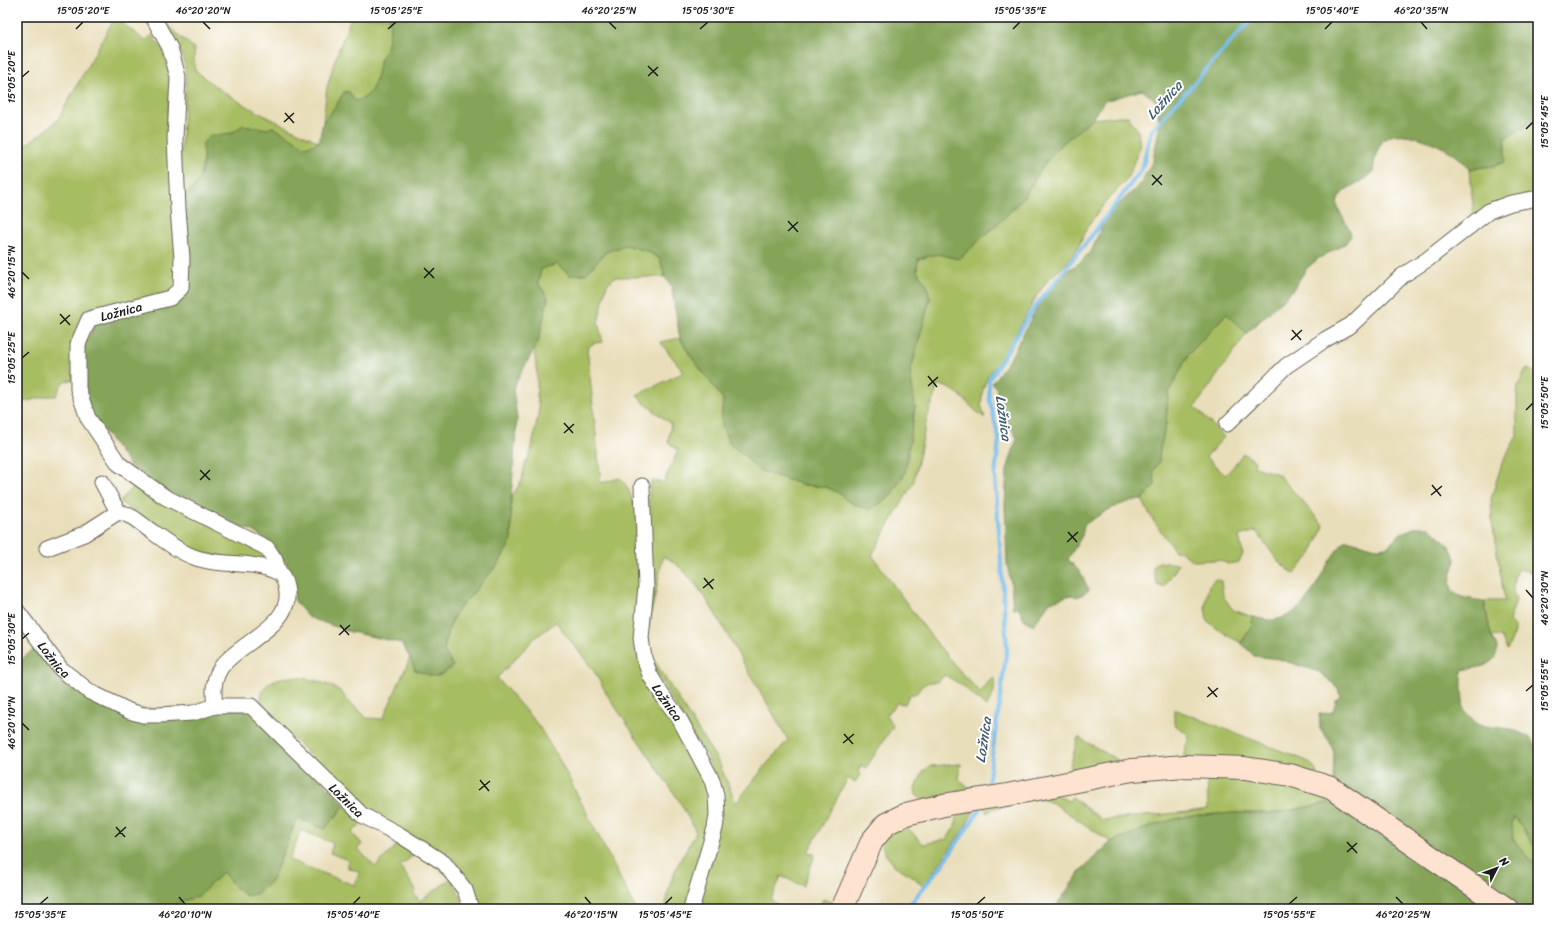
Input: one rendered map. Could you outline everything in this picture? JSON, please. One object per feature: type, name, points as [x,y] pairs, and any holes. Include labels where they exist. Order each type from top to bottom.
[{"type":"street","name":"Ložnica","points":[[153,17],[170,48],[178,77],[175,138],[182,258],[181,288],[170,298],[89,319],[78,344],[78,389],[88,418],[119,464],[165,497],[268,548],[276,560],[279,573],[284,580],[287,590],[287,598],[283,610],[276,621],[230,657],[222,666],[213,689],[216,706]]},
{"type":"street","points":[[1227,424],[1286,366],[1350,325],[1402,276],[1428,259],[1489,211],[1511,203],[1538,198]]},
{"type":"street","points":[[102,482],[118,512]]},
{"type":"street","name":"Ložnica","points":[[642,486],[646,586],[641,638],[644,658],[650,675],[662,695],[679,718],[702,760],[712,780],[716,795],[717,815],[715,828],[691,909]]},
{"type":"street","points":[[47,548],[84,534],[118,512],[124,513],[135,519],[193,557],[205,560],[256,566],[270,569],[279,573]]},
{"type":"street","name":"Ložnica","points":[[17,611],[61,669],[90,692],[129,711],[142,715],[159,715],[193,713],[216,706],[251,706],[258,711],[362,815],[400,835],[444,863],[465,890],[471,909]]},
{"type":"street","points":[[842,909],[872,841],[886,824],[906,814],[948,804],[1132,770],[1185,766],[1245,768],[1290,776],[1331,788],[1507,909]]},
{"type":"green space","points":[[115,17],[145,41],[152,35],[163,50],[170,76],[171,86],[167,121],[173,174],[179,279],[173,291],[88,313],[78,323],[73,344],[73,379],[62,383],[56,396],[49,396],[18,403],[17,152],[57,121]]},
{"type":"green space","points":[[348,17],[390,17],[388,44],[381,58],[374,85],[368,96],[355,102],[349,92],[344,92],[336,106],[323,122],[327,87],[350,20]]},
{"type":"green space","points":[[390,17],[1538,17],[1538,119],[1505,138],[1505,162],[1492,166],[1470,169],[1456,156],[1438,145],[1407,135],[1388,137],[1382,142],[1378,149],[1373,172],[1363,180],[1344,191],[1338,199],[1337,204],[1339,210],[1348,226],[1351,236],[1345,244],[1319,258],[1307,268],[1291,292],[1247,333],[1226,314],[1188,355],[1168,394],[1166,424],[1160,449],[1159,462],[1153,471],[1155,485],[1142,500],[1119,505],[1104,512],[1084,525],[1082,536],[1068,559],[1080,572],[1089,590],[1078,597],[1071,595],[1050,602],[1033,626],[1024,619],[1019,608],[1013,609],[1011,584],[1007,564],[1005,505],[1007,470],[1017,438],[998,409],[995,398],[997,389],[992,383],[1011,357],[1042,298],[1060,275],[1081,262],[1092,250],[1105,218],[1140,184],[1153,161],[1160,123],[1155,100],[1142,90],[1104,101],[1092,119],[1057,148],[1045,163],[1026,194],[1007,215],[959,259],[937,254],[918,259],[917,271],[927,285],[930,299],[910,373],[915,407],[905,473],[889,498],[870,509],[861,507],[846,500],[841,494],[826,487],[803,485],[758,470],[747,458],[729,443],[721,421],[723,399],[690,355],[680,338],[671,285],[665,277],[660,259],[647,251],[626,245],[606,252],[586,274],[570,275],[557,264],[541,269],[538,283],[548,298],[538,342],[513,388],[517,419],[511,498],[511,542],[498,564],[456,612],[447,633],[444,651],[453,666],[439,676],[432,676],[415,670],[401,643],[347,631],[308,617],[295,601],[292,574],[286,563],[266,540],[253,531],[229,524],[162,488],[131,467],[91,414],[86,394],[82,349],[97,320],[179,299],[182,197],[194,186],[201,174],[203,143],[210,136],[232,133],[243,125],[267,129],[273,127],[306,147],[319,142],[323,122],[336,106],[344,92],[349,92],[355,101],[368,95],[374,85],[381,58],[388,44]]},
{"type":"green space","points":[[162,21],[194,48],[195,70],[209,81],[254,110],[319,142],[306,148],[273,127],[267,129],[243,125],[232,133],[210,136],[203,143],[201,174],[194,186],[182,197],[180,164],[186,81],[185,66],[181,52]]},
{"type":"green space","points":[[1128,116],[1138,131],[1140,147],[1126,181],[1109,198],[1088,225],[1079,246],[1068,262],[1049,279],[1037,295],[1004,356],[988,376],[983,389],[981,405],[985,418],[953,390],[938,385],[927,418],[914,481],[872,555],[951,661],[981,693],[989,680],[995,678],[994,693],[986,707],[963,686],[945,675],[937,682],[925,684],[917,693],[909,695],[905,704],[897,703],[886,715],[893,726],[866,768],[861,765],[858,772],[860,775],[855,782],[848,778],[808,852],[815,855],[803,886],[781,876],[771,900],[780,907],[780,909],[698,909],[704,888],[713,774],[707,755],[695,739],[646,655],[646,646],[719,763],[736,803],[788,740],[708,602],[686,574],[675,563],[663,556],[646,644],[648,504],[651,481],[664,482],[678,450],[668,442],[671,424],[643,402],[637,395],[684,372],[660,342],[680,338],[690,355],[723,399],[721,421],[747,458],[758,469],[803,485],[826,487],[841,494],[846,500],[861,507],[870,509],[889,498],[905,473],[915,407],[910,373],[930,299],[927,285],[917,271],[918,259],[937,254],[959,259],[1007,215],[1026,194],[1045,163],[1057,148],[1092,119]]},
{"type":"green space","points":[[1538,119],[1538,197],[1474,219],[1470,169],[1492,166],[1504,162],[1505,138]]},
{"type":"green space","points":[[626,245],[647,251],[660,259],[665,277],[615,277],[607,284],[598,323],[603,342],[594,343],[587,348],[601,483],[620,478],[629,490],[639,515],[642,580],[653,695],[691,746],[703,765],[715,812],[687,909],[666,909],[672,878],[696,832],[680,802],[608,696],[594,671],[556,622],[535,638],[497,678],[538,725],[560,761],[636,909],[499,909],[484,903],[481,909],[473,909],[471,894],[373,817],[260,706],[263,690],[273,681],[282,678],[291,677],[312,680],[339,690],[346,699],[366,718],[383,719],[410,658],[415,670],[453,666],[444,651],[447,633],[456,612],[498,564],[511,542],[511,498],[522,480],[525,464],[531,452],[539,409],[534,348],[538,342],[548,298],[538,283],[541,269],[557,264],[570,275],[598,261],[606,252]]},
{"type":"green space","points":[[1226,314],[1247,333],[1195,407],[1224,437],[1206,457],[1225,475],[1243,453],[1255,461],[1254,467],[1278,474],[1324,526],[1311,554],[1294,574],[1278,561],[1256,531],[1239,536],[1243,554],[1239,562],[1228,564],[1219,560],[1194,561],[1181,552],[1175,551],[1153,520],[1142,500],[1155,485],[1153,471],[1159,462],[1160,449],[1166,424],[1168,394],[1188,355]]},
{"type":"green space","points":[[1527,368],[1538,375],[1537,573],[1517,569],[1514,577],[1513,592],[1516,600],[1509,621],[1515,627],[1515,632],[1507,650],[1501,637],[1491,636],[1484,601],[1505,601],[1492,523],[1491,499],[1502,463],[1517,436],[1518,386]]},
{"type":"green space","points":[[137,484],[142,490],[258,548],[269,563],[192,552],[120,502],[124,496]]},
{"type":"green space","points":[[1417,527],[1429,527],[1445,541],[1454,554],[1455,559],[1451,577],[1452,590],[1465,598],[1484,601],[1491,636],[1497,647],[1496,656],[1489,663],[1480,667],[1462,670],[1464,710],[1478,725],[1511,729],[1528,736],[1538,747],[1538,788],[1531,791],[1538,797],[1538,850],[1514,817],[1512,822],[1513,839],[1536,867],[1538,876],[1538,909],[1519,909],[1388,820],[1333,786],[1334,753],[1330,742],[1320,728],[1319,714],[1333,712],[1336,700],[1340,696],[1338,688],[1319,672],[1279,659],[1254,656],[1241,643],[1251,628],[1253,617],[1274,620],[1288,615],[1299,608],[1316,586],[1338,549],[1347,540],[1376,548],[1387,547],[1401,533]]},
{"type":"green space","points":[[1159,562],[1179,564],[1164,587],[1158,586],[1153,570],[1154,565]]},
{"type":"green space","points":[[1215,579],[1221,581],[1223,596],[1233,610],[1253,617],[1251,628],[1241,643],[1216,628],[1207,620],[1205,606],[1209,585]]},
{"type":"green space","points":[[38,645],[114,709],[253,709],[345,805],[325,829],[300,819],[294,825],[272,880],[259,893],[246,896],[237,889],[223,872],[198,896],[177,903],[169,909],[17,909],[17,661],[19,662]]},
{"type":"green space","points":[[1174,709],[1307,761],[1315,768],[1317,774],[1183,759],[1189,735],[1174,724]]},
{"type":"green space","points":[[1078,737],[1119,761],[1068,773]]},
{"type":"green space","points":[[961,764],[959,780],[966,786],[980,790],[923,800],[916,795],[915,788],[924,771],[930,766]]},
{"type":"green space","points":[[1207,773],[1244,774],[1324,795],[1328,803],[1277,813],[1234,813],[1187,816],[1157,824],[1111,842],[1053,803],[1039,798],[1025,799],[993,809],[987,813],[982,805],[1051,791],[1068,801],[1072,797],[1102,820],[1188,812],[1208,809]]},
{"type":"green space","points":[[1328,803],[1337,805],[1495,909],[1054,909],[1082,869],[1111,842],[1157,824],[1187,816],[1234,813],[1277,813]]},
{"type":"green space","points":[[345,805],[363,821],[352,833],[362,844],[358,849],[375,867],[400,842],[419,851],[400,866],[416,890],[414,894],[420,901],[452,878],[466,909],[169,909],[177,903],[198,896],[223,872],[237,889],[272,880],[294,825],[300,819],[335,818]],"holes":[[[301,830],[333,843],[330,853],[348,860],[348,868],[360,872],[354,885],[289,860]]]},
{"type":"green space","points":[[977,805],[964,829],[923,887],[915,878],[894,865],[886,855],[880,842],[903,823],[923,844],[947,839],[956,824],[958,809]]},
{"type":"green space","points":[[1514,817],[1520,823],[1525,834],[1538,850],[1538,876],[1535,865],[1513,838],[1511,825]]},
{"type":"green space","points":[[823,899],[836,903],[833,909],[819,909]]},
{"type":"waterway","name":"Ložnica","points":[[985,791],[989,778],[1007,648],[995,476],[999,439],[989,397],[989,380],[1034,308],[1094,233],[1142,169],[1151,131],[1253,17]]},
{"type":"waterway","name":"Ložnica","points":[[906,909],[943,864],[979,811],[981,805]]}]
